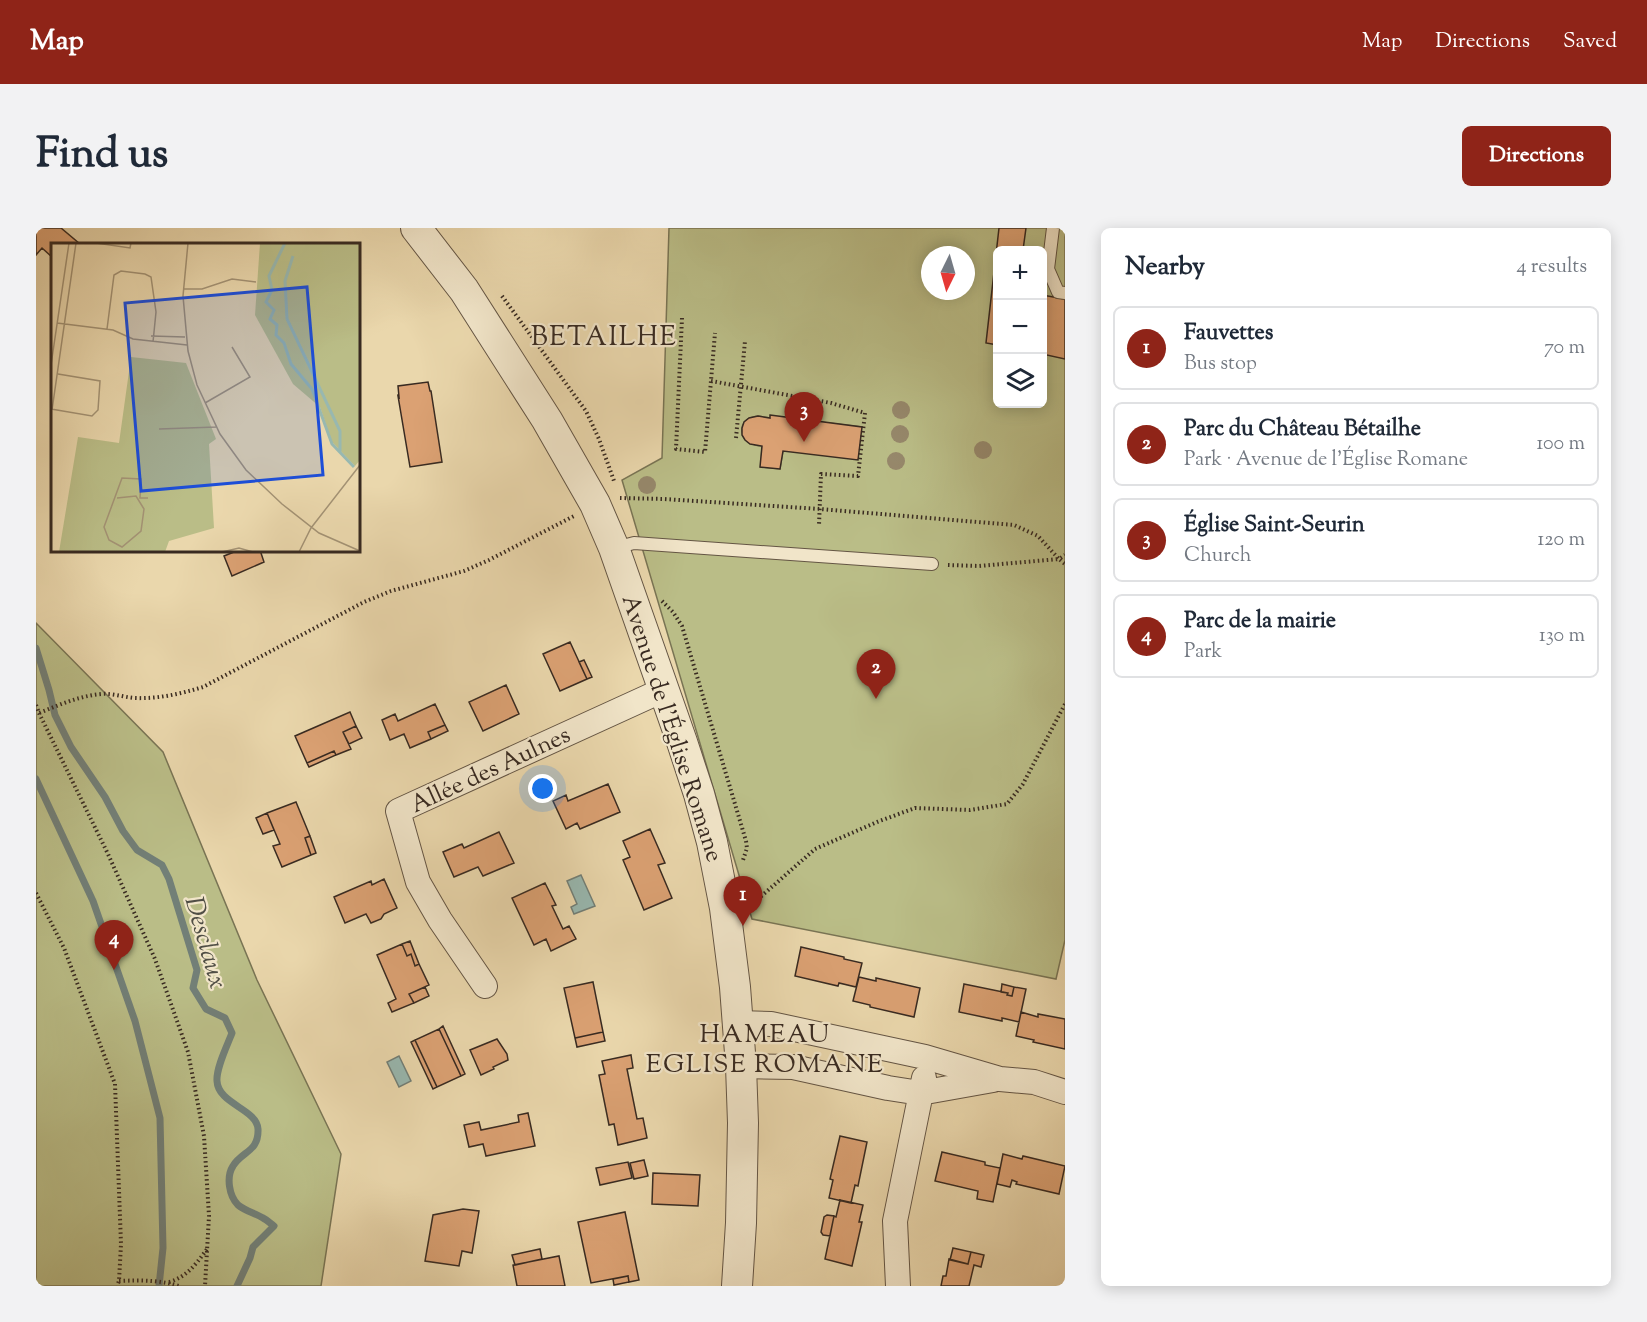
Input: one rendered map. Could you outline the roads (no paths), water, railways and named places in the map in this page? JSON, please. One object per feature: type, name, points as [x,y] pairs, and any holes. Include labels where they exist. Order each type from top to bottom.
[{"type":"street","name":"Avenue de l'Église Romane","points":[[416,228],[464,290],[547,420],[608,501],[614,548],[702,804],[725,908],[741,1066],[743,1123],[737,1286]]},
{"type":"street","name":"Allée des Aulnes","points":[[485,986],[440,920],[418,882],[398,811],[663,690]]},
{"type":"street","points":[[737,1023],[771,1024],[925,1057],[1000,1079],[1034,1082],[1065,1092]]},
{"type":"street","points":[[898,1286],[895,1221],[924,1074],[925,1057]]},
{"type":"street","points":[[741,1066],[793,1067],[920,1093],[1000,1079]]},
{"type":"lane","points":[[1053,228],[1048,269],[1058,292],[1065,293]]},
{"type":"lane","points":[[614,548],[634,543],[932,564]]},
{"type":"water","points":[[581,875],[595,906],[574,914],[571,907],[577,904],[567,881]]},
{"type":"water","points":[[399,1056],[411,1081],[399,1087],[387,1062]]},
{"type":"waterway","name":"Desclaux","points":[[36,648],[55,715],[71,747],[137,850],[162,865],[169,879],[197,970],[193,988],[206,1009],[225,1018],[232,1033],[222,1057],[217,1081],[224,1095],[256,1122],[258,1137],[253,1147],[237,1161],[231,1170],[229,1181],[231,1192],[238,1205],[274,1226],[253,1247],[237,1286]]},
{"type":"waterway","points":[[36,779],[93,901],[135,1021],[160,1118],[163,1248],[159,1286]]},
{"type":"place","name":"Église Saint-Seurin","points":[[804,442]]},
{"type":"place","name":"Parc du Château Bétailhe","points":[[876,699]]},
{"type":"place","name":"Fauvettes","points":[[743,926]]},
{"type":"place","name":"Parc de la mairie","points":[[114,970]]},
{"type":"district","name":"BETAILHE","points":[[604,336]]},
{"type":"district","name":"HAMEAU EGLISE ROMANE","points":[[765,1048]]}]
